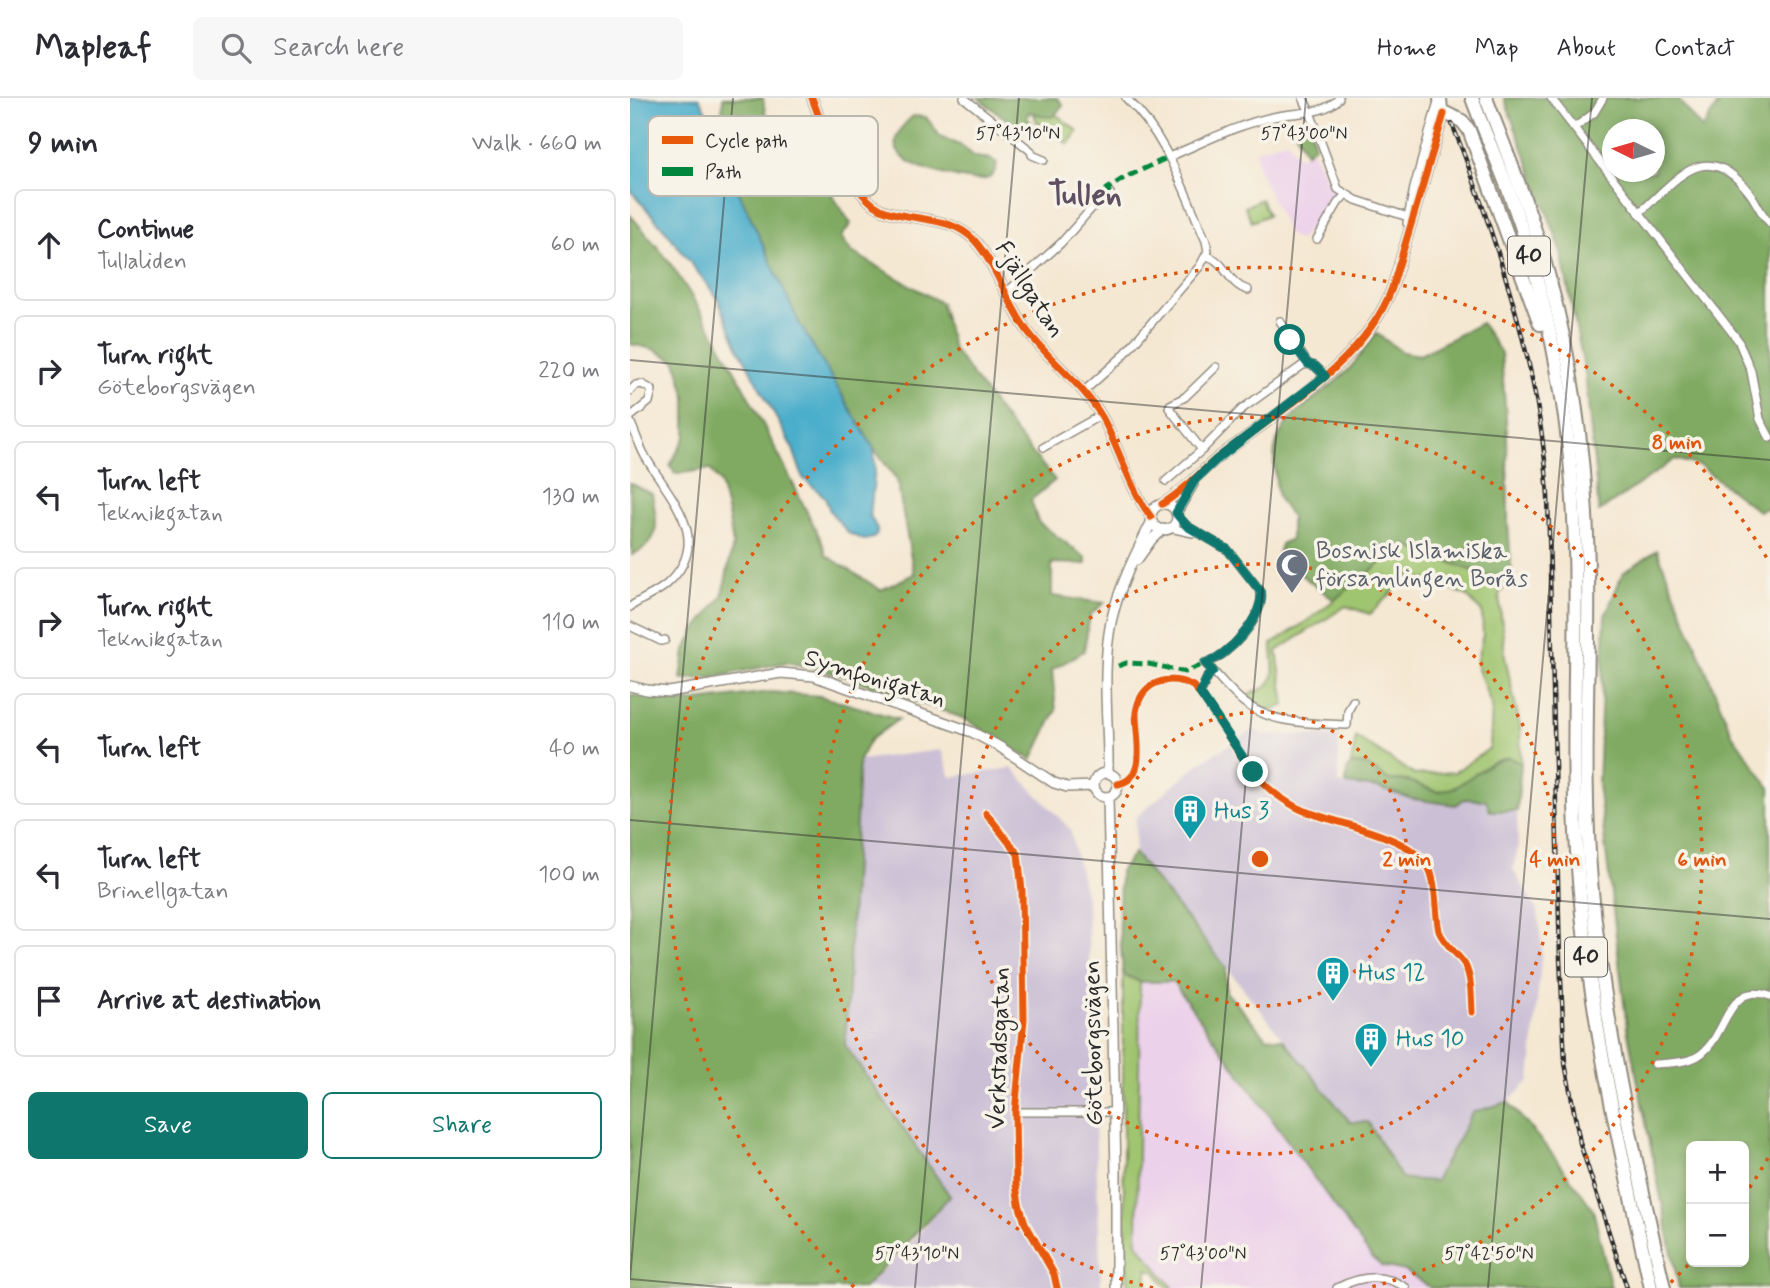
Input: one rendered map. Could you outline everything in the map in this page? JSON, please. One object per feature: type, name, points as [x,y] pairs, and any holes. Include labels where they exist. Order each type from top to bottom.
[{"type":"highway","name":"40","points":[[1472,98],[1508,190],[1534,271],[1552,344],[1564,418],[1575,540],[1574,810],[1584,938],[1601,1059],[1651,1288]]},
{"type":"highway","name":"40","points":[[1486,98],[1546,266],[1574,393],[1587,538],[1585,741],[1591,879],[1602,982],[1614,1056],[1628,1133],[1664,1288]]},
{"type":"highway","points":[[1440,103],[1469,130],[1540,322],[1564,418]]},
{"type":"street","name":"Fjällgatan","points":[[812,98],[820,116]]},
{"type":"street","points":[[964,98],[1031,151],[1032,155],[1044,160]]},
{"type":"street","points":[[1083,392],[1122,357],[1206,256],[1206,241],[1169,157],[1148,122],[1126,98]]},
{"type":"street","points":[[1303,98],[1335,184],[1345,195],[1408,217]]},
{"type":"street","points":[[1169,157],[1248,123],[1327,108],[1339,98]]},
{"type":"street","points":[[1551,98],[1738,340],[1751,371],[1760,419],[1770,438]]},
{"type":"street","points":[[1574,128],[1594,113],[1603,98]]},
{"type":"street","points":[[1406,239],[1408,217],[1440,103]]},
{"type":"street","points":[[1108,774],[1106,688],[1109,640],[1116,603],[1153,511],[1325,376],[1353,351],[1372,328],[1386,304],[1420,201],[1440,103]]},
{"type":"street","points":[[1639,213],[1684,173],[1699,165],[1708,164],[1721,168],[1735,178],[1749,192],[1770,223]]},
{"type":"street","points":[[1006,293],[1036,268],[1098,201],[1110,193]]},
{"type":"street","points":[[1317,239],[1345,195]]},
{"type":"street","name":"Fjällgatan","points":[[865,196],[884,211],[946,223],[963,231],[979,246],[1023,326],[1101,415],[1152,519]]},
{"type":"street","points":[[1206,256],[1218,260],[1237,286],[1248,290]]},
{"type":"street","points":[[1280,321],[1308,364]]},
{"type":"street","points":[[1166,481],[1202,450],[1242,409],[1303,365],[1315,366],[1325,376]]},
{"type":"street","points":[[1202,450],[1169,408],[1170,404],[1185,397],[1216,367]]},
{"type":"street","points":[[630,391],[642,384],[652,390],[649,402],[630,419],[644,455],[674,500],[689,532],[681,567],[667,583],[630,607]]},
{"type":"street","points":[[1044,447],[1101,415]]},
{"type":"street","points":[[1129,570],[1152,539],[1175,523],[1176,514],[1195,480]]},
{"type":"street","name":"Fjällgatan","points":[[1133,483],[1148,501],[1161,505]]},
{"type":"street","points":[[1161,505],[1171,506],[1187,526],[1228,550],[1261,592],[1262,600],[1251,622],[1232,646],[1216,660],[1205,663],[1246,704],[1276,718],[1347,725],[1348,711],[1353,701]]},
{"type":"street","points":[[1152,519],[1156,526],[1199,534]]},
{"type":"street","points":[[630,626],[661,641],[665,640]]},
{"type":"street","points":[[1200,693],[1213,671]]},
{"type":"street","name":"Symfonigatan","points":[[630,686],[668,692],[781,673],[814,676],[972,732],[1054,783],[1067,787],[1094,786]]},
{"type":"street","points":[[1118,784],[1130,780],[1138,767],[1136,712],[1145,690],[1162,680],[1177,679],[1193,686],[1253,772],[1274,793],[1299,808],[1382,835],[1416,853],[1427,864],[1433,882],[1442,938],[1466,967],[1472,1012]]},
{"type":"street","points":[[1108,774],[1116,778],[1118,784],[1115,793],[1108,797],[1100,795],[1094,786],[1098,777],[1108,774]]},
{"type":"street","name":"Göteborgsvägen","points":[[1108,797],[1116,1288]]},
{"type":"street","name":"Verkstadsgatan","points":[[986,813],[1017,854],[1022,891],[1024,1019],[1015,1112],[1016,1185],[1025,1223],[1054,1274],[1057,1288]]},
{"type":"street","points":[[1656,1064],[1687,1061],[1697,1057],[1709,1048],[1738,999],[1746,993],[1770,996]]},
{"type":"street","points":[[1015,1112],[1114,1112]]},
{"type":"street","points":[[1337,1288],[1356,1279],[1369,1278],[1394,1280],[1406,1288]]},
{"type":"shaded area","points":[[1287,140],[1299,157],[1313,151],[1335,196],[1300,240],[1289,235],[1258,169],[1256,150]]},
{"type":"shaded area","points":[[1254,730],[1264,734],[1339,736],[1338,783],[1378,788],[1413,799],[1455,805],[1464,799],[1486,800],[1490,811],[1517,811],[1518,848],[1513,869],[1538,912],[1542,949],[1530,1080],[1508,1102],[1473,1112],[1435,1181],[1402,1179],[1368,1123],[1350,1122],[1135,853],[1136,817],[1201,762]]},
{"type":"shaded area","points":[[941,750],[951,777],[1012,768],[1070,829],[1087,903],[1101,1288],[865,1288],[913,1241],[950,1196],[845,1046],[859,760]]},
{"type":"shaded area","points":[[1140,982],[1172,982],[1372,1258],[1382,1266],[1405,1271],[1431,1288],[1173,1288],[1137,1243]]},
{"type":"green space","points":[[723,98],[763,98],[766,116],[722,116]]},
{"type":"green space","points":[[978,98],[1057,98],[1063,105],[1053,117],[1029,112],[1027,118],[1034,126],[1026,127],[1022,131]]},
{"type":"green space","points":[[1504,98],[1677,98],[1702,129],[1722,98],[1770,98],[1770,507],[1758,511],[1700,466],[1675,459],[1599,512],[1585,373],[1560,247]]},
{"type":"green space","points":[[1031,106],[1046,107],[1078,131],[1068,144],[1049,129],[1050,126],[1047,129],[1037,122]]},
{"type":"green space","points":[[913,116],[926,117],[940,136],[962,146],[975,157],[991,159],[997,163],[994,173],[985,179],[971,180],[934,172],[901,156],[896,148],[896,139],[901,128]]},
{"type":"green space","points":[[1291,121],[1308,121],[1315,145],[1306,153]]},
{"type":"green space","points":[[741,196],[833,196],[851,224],[841,237],[852,252],[941,303],[953,349],[1014,431],[1055,480],[1031,500],[1038,522],[1086,558],[1086,564],[1052,563],[1052,596],[1104,603],[1090,615],[1084,651],[1052,670],[1056,710],[1032,760],[963,718],[844,676],[787,662],[711,678],[681,679],[685,651],[696,629],[722,596],[733,545],[720,483],[710,469],[675,474],[670,465],[686,436],[686,398],[676,361],[653,349],[630,344],[630,215],[674,269],[715,335],[770,438],[826,555],[881,590],[914,574],[897,480],[874,449],[799,323]]},
{"type":"green space","points":[[1261,199],[1268,215],[1252,222],[1245,207]]},
{"type":"green space","points":[[1481,323],[1501,353],[1507,432],[1508,523],[1512,578],[1487,576],[1404,545],[1334,600],[1291,567],[1276,562],[1281,544],[1291,539],[1291,516],[1278,496],[1274,453],[1287,424],[1350,368],[1376,333],[1402,352],[1420,355]]},
{"type":"green space","points":[[630,483],[652,494],[656,523],[649,543],[632,555]]},
{"type":"green space","points":[[1404,545],[1487,576],[1512,578],[1499,594],[1505,657],[1520,726],[1521,764],[1509,757],[1491,763],[1456,787],[1438,792],[1408,781],[1389,780],[1366,765],[1351,764],[1356,737],[1415,775],[1455,772],[1490,748],[1492,707],[1476,664],[1483,635],[1482,612],[1466,595],[1410,575],[1370,614],[1346,606],[1277,651],[1285,705],[1270,710],[1246,697],[1266,687],[1272,679],[1272,644],[1310,619]]},
{"type":"green space","points":[[1657,550],[1732,734],[1770,788],[1770,1288],[1679,1288],[1627,1028],[1598,784],[1605,616],[1623,573]]},
{"type":"green space","points":[[770,692],[820,696],[899,719],[870,740],[859,760],[845,1045],[950,1196],[864,1288],[630,1288],[630,695],[689,702]]},
{"type":"green space","points":[[1509,757],[1521,764],[1517,811],[1490,811],[1486,800],[1464,799],[1456,805],[1413,799],[1378,788],[1346,784],[1347,770],[1351,764],[1366,765],[1389,780],[1408,781],[1438,792],[1456,787],[1491,763]]},
{"type":"green space","points":[[1134,853],[1226,967],[1226,992],[1266,1037],[1283,1039],[1350,1122],[1368,1122],[1402,1179],[1435,1181],[1473,1112],[1508,1102],[1550,1151],[1593,1209],[1611,1288],[1431,1288],[1405,1271],[1382,1266],[1372,1258],[1173,982],[1140,982],[1123,974],[1119,922],[1120,871]]},
{"type":"green space","points":[[1123,974],[1140,982],[1137,1243],[1173,1288],[1167,1288],[1156,1272],[1147,1269],[1147,1288],[1128,1288],[1123,1167]]},
{"type":"water","points":[[630,98],[699,98],[708,116],[648,116],[648,196],[741,196],[799,323],[874,449],[875,468],[870,516],[877,534],[873,538],[864,540],[848,533],[830,511],[825,497],[803,478],[793,449],[738,347],[717,297],[630,190]]},
{"type":"railway","points":[[1452,124],[1481,202],[1515,311],[1542,433],[1548,496],[1565,1063],[1580,1143],[1627,1288]]},
{"type":"marked path","points":[[1110,193],[1107,189],[1124,178],[1169,157]]},
{"type":"marked path","points":[[1118,666],[1126,663],[1149,664],[1185,672],[1205,663]]},
{"type":"cycle path","points":[[812,98],[819,116]]},
{"type":"cycle path","points":[[1162,504],[1220,456],[1319,382],[1363,338],[1380,314],[1392,288],[1444,114]]},
{"type":"cycle path","points":[[865,196],[886,211],[945,223],[956,227],[975,241],[1026,329],[1085,393],[1102,417],[1137,494],[1151,517]]},
{"type":"cycle path","points":[[1118,784],[1128,780],[1137,765],[1136,712],[1143,693],[1149,687],[1165,681],[1174,680],[1193,686],[1250,768],[1273,792],[1300,809],[1393,840],[1423,860],[1433,880],[1439,931],[1467,970],[1472,1012]]},
{"type":"cycle path","points":[[986,813],[1018,854],[1022,891],[1024,1019],[1015,1112],[1016,1185],[1025,1223],[1054,1274],[1057,1288]]},
{"type":"place","name":"Bosnisk Islamiska församlingen Borås","points":[[1292,595]]},
{"type":"place","name":"Hus 3","points":[[1190,841]]},
{"type":"place","name":"Hus 12","points":[[1333,1003]]},
{"type":"place","name":"Hus 10","points":[[1371,1069]]},
{"type":"district","name":"Tullen","points":[[1085,195]]},
{"type":"route","points":[[1253,772],[1200,693],[1213,671],[1205,663],[1216,660],[1241,636],[1260,608],[1261,592],[1228,550],[1187,526],[1176,513],[1195,480],[1216,460],[1325,376],[1315,366],[1308,364],[1290,340]]}]
